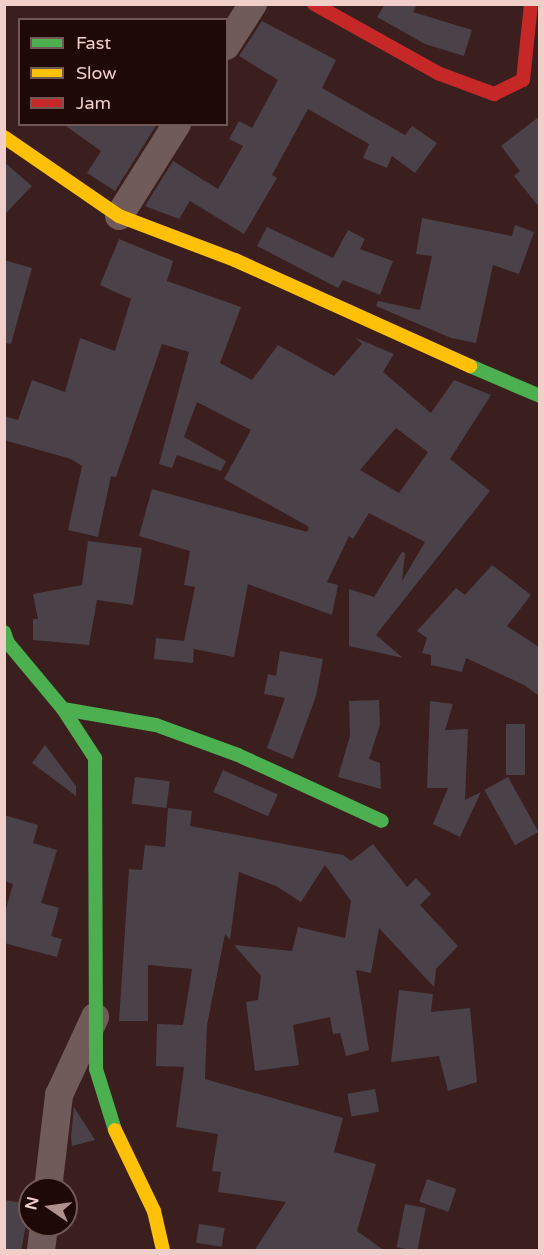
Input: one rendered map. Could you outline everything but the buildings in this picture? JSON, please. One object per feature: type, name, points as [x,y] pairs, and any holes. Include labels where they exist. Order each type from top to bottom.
[{"type":"street","points":[[228,43],[253,4]]},
{"type":"street","points":[[314,4],[440,74],[494,94],[523,80],[531,4]]},
{"type":"street","points":[[119,216],[176,126]]},
{"type":"street","points":[[4,137],[30,158],[119,216],[235,260],[430,351],[540,396]]},
{"type":"street","points":[[6,643],[63,709],[95,758],[96,1015],[99,1079],[114,1129],[154,1210],[163,1251]]},
{"type":"street","points":[[63,709],[156,724],[238,755],[382,821]]},
{"type":"street","points":[[49,1177],[59,1095],[96,1015]]},
{"type":"traffic: fast","points":[[470,366],[540,396]]},
{"type":"traffic: fast","points":[[4,632],[8,643],[63,709],[95,758],[96,1069],[115,1130]]},
{"type":"traffic: fast","points":[[63,709],[156,725],[238,755],[382,821]]},
{"type":"traffic: slow","points":[[4,137],[119,216],[235,260],[470,366]]},
{"type":"traffic: slow","points":[[115,1130],[154,1211],[163,1250]]},
{"type":"traffic: jam","points":[[314,4],[440,74],[494,94],[523,80],[531,4]]}]
